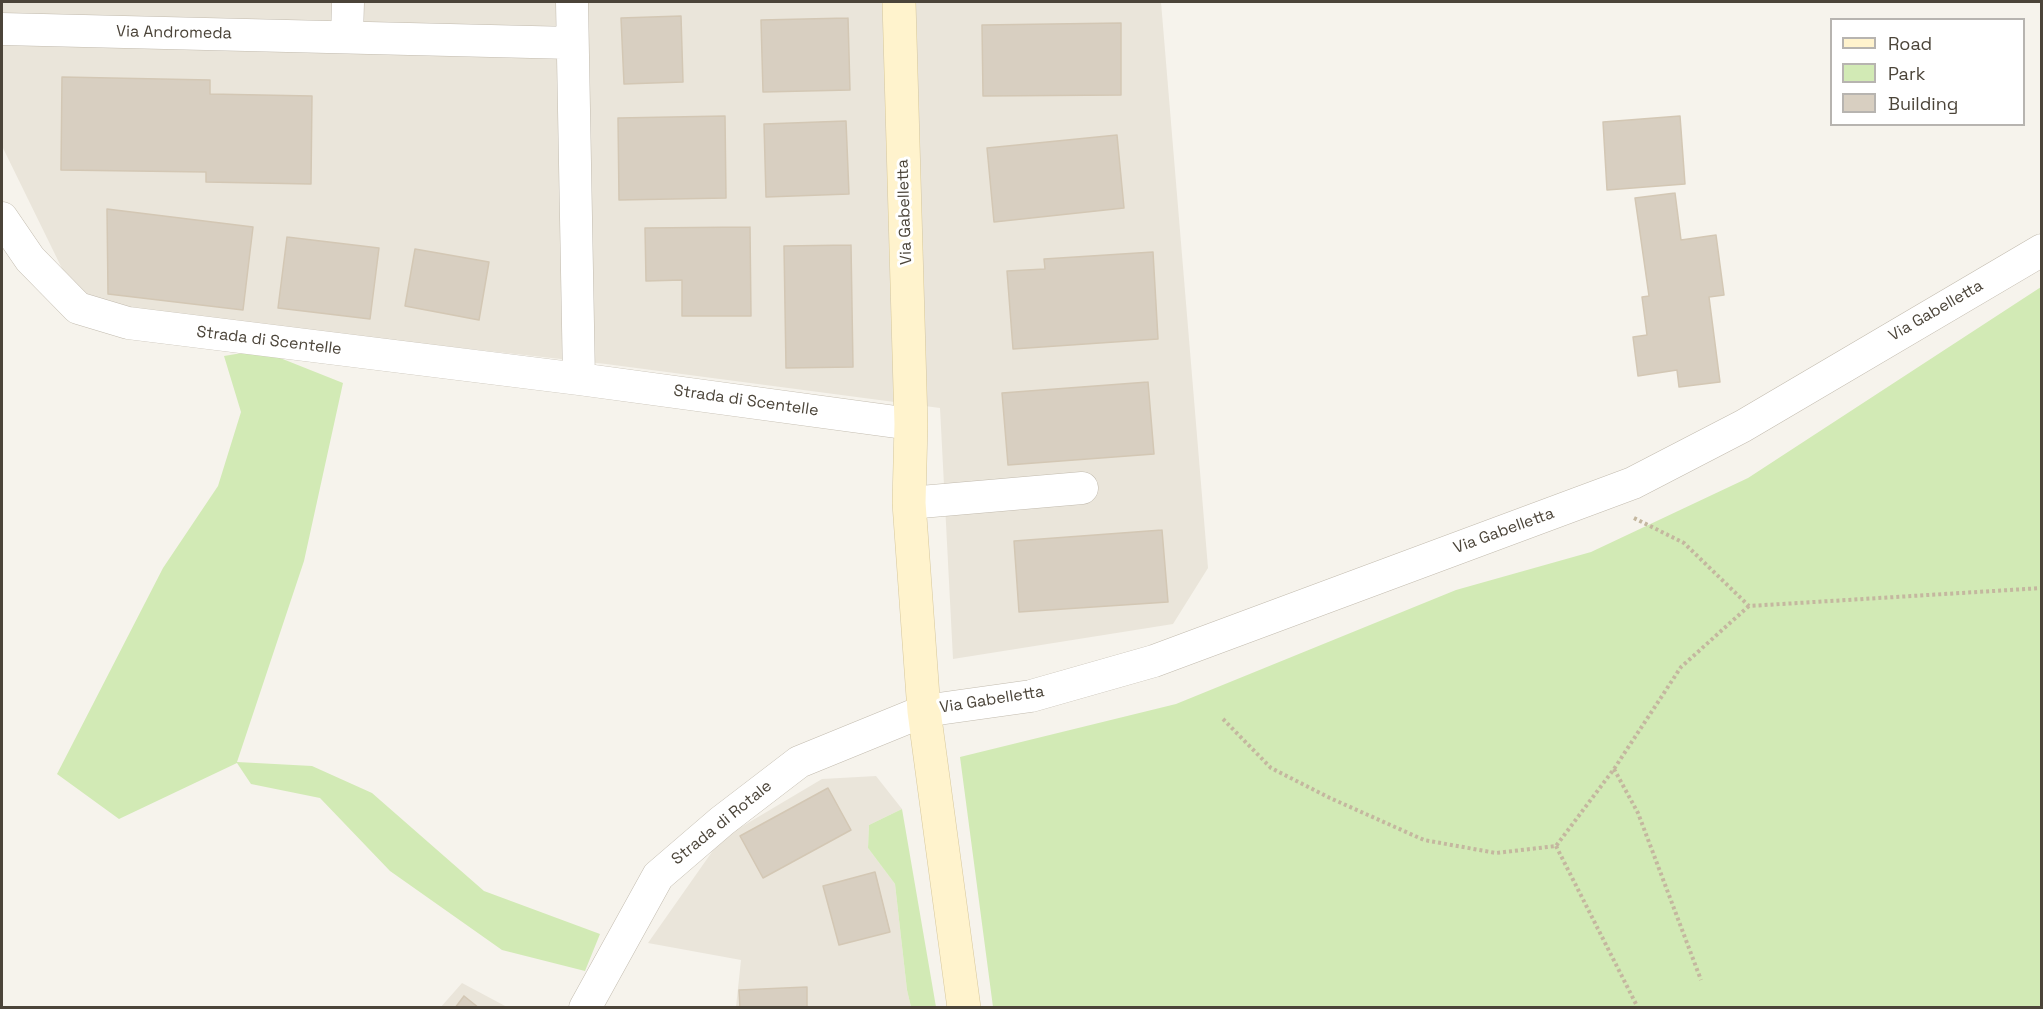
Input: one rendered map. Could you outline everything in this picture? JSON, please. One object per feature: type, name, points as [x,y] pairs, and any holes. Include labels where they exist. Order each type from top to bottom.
[{"type":"street","points":[[347,37],[348,2]]},
{"type":"street","points":[[572,2],[579,379]]},
{"type":"street","name":"Via Gabelletta","points":[[900,2],[911,424],[909,503],[924,711],[964,1008]]},
{"type":"street","name":"Via Andromeda","points":[[2,29],[572,44]]},
{"type":"street","name":"Strada di Scentelle","points":[[2,218],[30,259],[78,308],[128,323],[579,379],[911,424]]},
{"type":"street","name":"Via Gabelletta","points":[[924,711],[1031,696],[1154,661],[1633,483],[1743,426],[2042,250]]},
{"type":"street","points":[[909,503],[1083,488]]},
{"type":"street","name":"Strada di Rotale","points":[[585,1008],[658,876],[722,820],[799,762],[924,711]]},
{"type":"path","points":[[1593,498],[1684,543],[1749,606]]},
{"type":"path","points":[[1223,719],[1271,768],[1330,798],[1424,840],[1496,853],[1556,846],[1614,769],[1681,667],[1749,606],[2042,588]]},
{"type":"path","points":[[1614,769],[1638,813],[1701,980]]},
{"type":"path","points":[[1556,846],[1638,1008]]},
{"type":"shaded area","points":[[2,2],[1161,2],[1208,568],[1173,624],[953,659],[940,408],[606,364],[135,312],[73,291],[2,146]]},
{"type":"shaded area","points":[[876,776],[902,809],[869,825],[868,848],[895,884],[911,1007],[736,1007],[741,960],[648,943],[721,839],[822,779]]},
{"type":"shaded area","points":[[462,983],[507,1007],[440,1008]]},
{"type":"green space","points":[[2041,287],[2041,1007],[993,1007],[960,757],[1176,704],[1456,590],[1591,552],[1748,478]]},
{"type":"green space","points":[[260,350],[343,383],[304,561],[237,762],[312,766],[372,793],[484,891],[600,934],[585,971],[502,950],[390,871],[320,798],[251,784],[237,763],[119,819],[57,774],[163,568],[218,486],[241,412],[224,356]]},
{"type":"green space","points":[[902,809],[936,1007],[911,1007],[895,884],[868,848],[869,825]]},
{"type":"building","points":[[681,16],[683,82],[624,84],[621,18]]},
{"type":"building","points":[[848,18],[850,90],[763,92],[761,20]]},
{"type":"building","points":[[1121,23],[1121,95],[983,96],[982,25]]},
{"type":"building","points":[[62,77],[210,80],[210,94],[312,96],[311,184],[206,182],[206,172],[61,170]]},
{"type":"building","points":[[725,116],[726,198],[619,200],[618,118]]},
{"type":"building","points":[[1680,116],[1685,184],[1607,190],[1603,122]]},
{"type":"building","points":[[846,121],[849,194],[766,197],[764,124]]},
{"type":"building","points":[[1117,135],[1124,208],[994,222],[987,148]]},
{"type":"building","points":[[1675,193],[1681,240],[1716,235],[1724,295],[1709,297],[1720,382],[1679,387],[1677,370],[1638,376],[1633,337],[1647,335],[1642,297],[1649,296],[1635,198]]},
{"type":"building","points":[[107,209],[253,227],[243,310],[108,294]]},
{"type":"building","points":[[750,227],[751,316],[682,316],[682,280],[646,281],[645,228]]},
{"type":"building","points":[[287,237],[379,248],[370,319],[278,308]]},
{"type":"building","points":[[851,245],[853,367],[786,368],[784,246]]},
{"type":"building","points":[[415,249],[489,262],[479,320],[405,306]]},
{"type":"building","points":[[1153,252],[1158,339],[1013,349],[1007,271],[1045,269],[1044,259]]},
{"type":"building","points":[[1148,382],[1154,454],[1008,465],[1002,393]]},
{"type":"building","points":[[1162,530],[1168,602],[1019,612],[1014,541]]},
{"type":"building","points":[[828,788],[851,830],[763,878],[740,836]]},
{"type":"building","points":[[875,872],[890,932],[839,945],[823,886]]},
{"type":"building","points":[[807,987],[807,1008],[740,1008],[739,990]]},
{"type":"building","points":[[464,996],[479,1008],[455,1008]]}]
